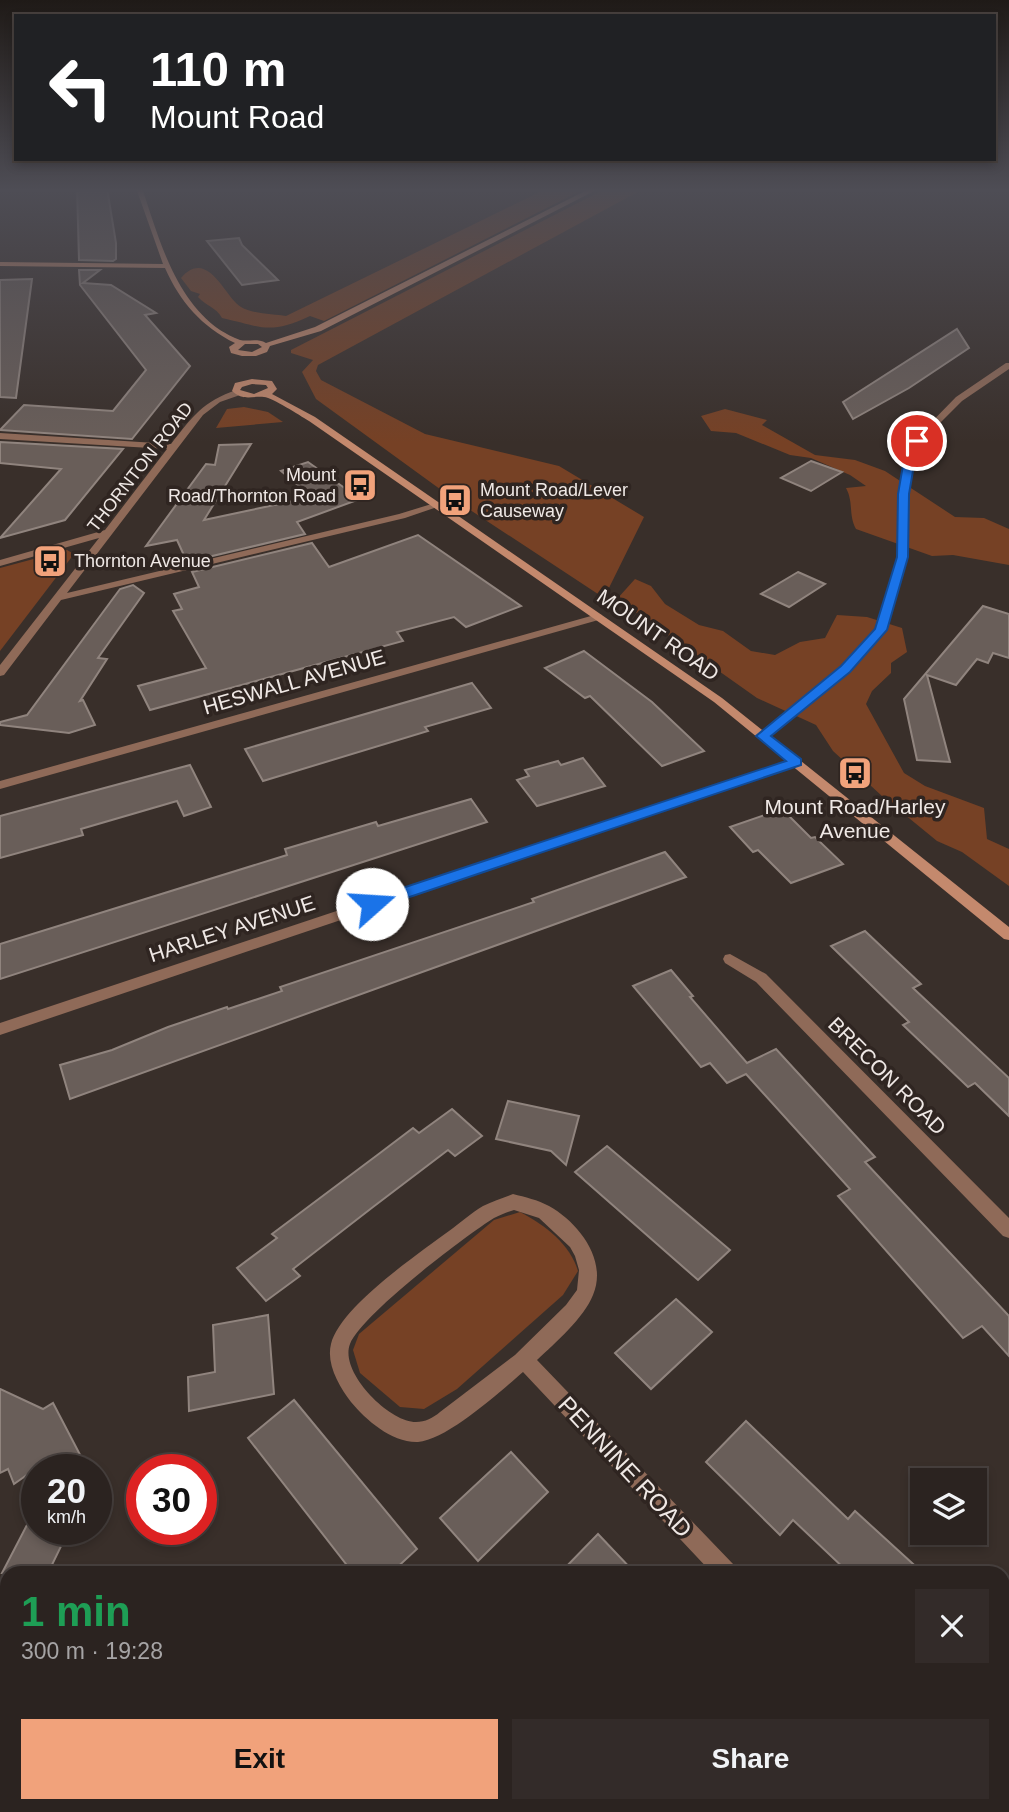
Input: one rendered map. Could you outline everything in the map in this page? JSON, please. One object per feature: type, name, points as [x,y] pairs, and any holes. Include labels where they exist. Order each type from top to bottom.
[{"type":"main road","points":[[169,273],[219,334],[240,343]]},
{"type":"main road","points":[[266,345],[264,351],[252,368],[236,388],[237,393],[247,396],[266,394],[273,389],[272,384],[252,368],[234,351],[233,347],[255,341],[266,345],[318,329],[430,273]]},
{"type":"main road","name":"MOUNT ROAD","points":[[266,394],[312,419],[718,700],[1009,935]]},
{"type":"street","points":[[763,736],[845,669],[881,630],[902,557],[904,494],[908,465],[917,441],[960,399],[1009,365]]},
{"type":"street","name":"THORNTON ROAD","points":[[0,673],[200,413],[218,400],[237,393]]},
{"type":"street","points":[[0,436],[174,447]]},
{"type":"street","points":[[58,598],[402,516],[438,505]]},
{"type":"street","points":[[0,563],[109,532]]},
{"type":"street","name":"HESWALL AVENUE","points":[[0,785],[598,617]]},
{"type":"street","name":"HARLEY AVENUE","points":[[0,1028],[796,762]]},
{"type":"street","name":"BRECON ROAD","points":[[730,959],[761,978],[1009,1230]]},
{"type":"street","points":[[513,1202],[536,1206],[556,1219],[582,1247],[589,1276],[585,1293],[525,1361],[436,1427],[412,1432],[389,1423],[361,1400],[343,1372],[340,1344],[357,1317],[489,1212],[513,1202]]},
{"type":"street","name":"PENNINE ROAD","points":[[525,1361],[719,1566]]},
{"type":"shaded area","points":[[188,273],[210,273],[241,307],[286,316],[375,273],[419,273],[324,321],[310,316],[285,326],[266,328],[222,318],[198,297],[200,294],[191,291],[181,278]]},
{"type":"shaded area","points":[[442,273],[489,273],[318,365],[316,371],[321,380],[425,434],[559,466],[644,517],[604,598],[455,500],[316,399],[302,372],[313,360],[291,353],[291,350]]},
{"type":"shaded area","points":[[244,407],[268,412],[283,422],[216,428],[227,409]]},
{"type":"shaded area","points":[[725,409],[767,420],[762,425],[815,455],[855,460],[885,471],[955,517],[984,518],[1009,529],[1009,565],[953,555],[932,556],[856,529],[846,488],[866,486],[850,475],[811,458],[790,455],[736,433],[711,431],[701,416]]},
{"type":"shaded area","points":[[67,550],[74,554],[0,651],[0,568]]},
{"type":"shaded area","points":[[635,579],[651,586],[665,604],[699,625],[723,631],[751,651],[775,655],[800,642],[825,638],[837,615],[867,617],[902,628],[907,652],[891,663],[891,673],[872,691],[866,704],[904,773],[925,786],[984,808],[987,839],[1009,849],[1009,886],[962,852],[937,841],[882,796],[833,751],[816,725],[757,698],[617,599]]},
{"type":"shaded area","points":[[520,1212],[563,1244],[578,1271],[563,1295],[457,1389],[424,1409],[400,1407],[360,1373],[353,1350],[359,1334],[494,1220]]},
{"type":"building","points":[[79,273],[97,273],[83,283],[111,285],[156,313],[145,315],[190,366],[132,439],[0,430],[24,405],[113,411],[146,370],[80,285]]},
{"type":"building","points":[[232,273],[270,273],[278,280],[242,285]]},
{"type":"building","points":[[32,279],[16,398],[0,397],[0,280]]},
{"type":"building","points":[[957,329],[969,348],[909,388],[853,419],[843,402]]},
{"type":"building","points":[[0,442],[123,449],[65,520],[0,538],[61,469],[0,463]]},
{"type":"building","points":[[251,444],[204,520],[312,497],[281,471],[308,462],[360,499],[297,522],[305,534],[187,562],[177,540],[146,546],[206,464],[215,465],[219,445]]},
{"type":"building","points":[[811,461],[842,472],[811,491],[781,478]]},
{"type":"building","points":[[418,535],[521,606],[466,627],[454,617],[397,632],[403,641],[150,710],[138,686],[206,668],[173,611],[182,609],[174,594],[199,587],[192,572],[312,543],[329,567]]},
{"type":"building","points":[[798,572],[825,584],[789,607],[761,594]]},
{"type":"building","points":[[133,585],[144,593],[98,658],[107,659],[80,701],[83,700],[95,725],[69,733],[0,725],[0,722],[27,715],[120,589]]},
{"type":"building","points":[[983,606],[1009,614],[1009,658],[993,653],[988,663],[977,659],[956,685],[927,675],[950,762],[917,760],[904,699]]},
{"type":"building","points":[[584,651],[652,702],[704,751],[662,766],[590,696],[585,698],[545,668]]},
{"type":"building","points":[[472,683],[491,708],[425,727],[428,731],[263,781],[245,749]]},
{"type":"building","points":[[583,758],[605,786],[537,806],[517,780],[529,776],[525,770],[558,761],[561,765]]},
{"type":"building","points":[[190,765],[211,807],[184,816],[177,801],[81,829],[83,835],[0,858],[0,816]]},
{"type":"building","points":[[471,799],[487,822],[0,979],[0,944],[287,855],[285,849],[376,822],[378,826]]},
{"type":"building","points":[[782,809],[811,838],[815,837],[843,864],[791,883],[758,850],[753,852],[730,827]]},
{"type":"building","points":[[665,852],[686,877],[70,1099],[60,1065],[112,1050],[227,1007],[228,1009],[282,991],[280,987],[534,902],[532,899]]},
{"type":"building","points":[[865,931],[921,984],[913,988],[1009,1078],[1009,1116],[975,1083],[968,1087],[903,1025],[909,1022],[831,946]]},
{"type":"building","points":[[671,970],[693,996],[690,997],[747,1063],[776,1049],[875,1157],[865,1162],[1009,1316],[1009,1356],[982,1326],[963,1338],[838,1196],[850,1189],[746,1074],[727,1083],[710,1063],[701,1067],[633,986]]},
{"type":"building","points":[[508,1101],[579,1116],[566,1165],[551,1151],[496,1139]]},
{"type":"building","points":[[452,1109],[482,1136],[455,1156],[448,1150],[373,1207],[293,1269],[300,1276],[266,1301],[237,1268],[277,1238],[272,1234],[413,1128],[419,1133]]},
{"type":"building","points":[[607,1146],[730,1250],[698,1280],[575,1172]]},
{"type":"building","points":[[676,1299],[712,1332],[651,1389],[615,1353]]},
{"type":"building","points":[[268,1315],[274,1394],[189,1411],[188,1377],[215,1372],[213,1325]]},
{"type":"building","points":[[0,1389],[43,1409],[53,1403],[80,1454],[21,1454],[21,1479],[14,1484],[8,1469],[0,1473]]},
{"type":"building","points":[[294,1400],[417,1549],[399,1566],[348,1566],[248,1438]]},
{"type":"building","points":[[746,1421],[848,1519],[855,1511],[915,1566],[842,1566],[793,1520],[780,1535],[706,1462]]},
{"type":"building","points":[[511,1452],[548,1492],[478,1561],[440,1518]]},
{"type":"building","points":[[598,1534],[628,1566],[567,1566]]},
{"type":"building","points":[[21,1536],[21,1545],[62,1545],[51,1566],[6,1566]]},
{"type":"place","name":"Mount Road/Thornton Road","points":[[360,485]]},
{"type":"place","name":"Mount Road/Lever Causeway","points":[[455,500]]},
{"type":"place","name":"Thornton Avenue","points":[[50,561]]},
{"type":"place","name":"Mount Road/Harley Avenue","points":[[855,773]]},
{"type":"route","points":[[372,904],[796,762],[763,736],[845,669],[881,630],[902,557],[904,494],[908,465],[917,441]]}]
